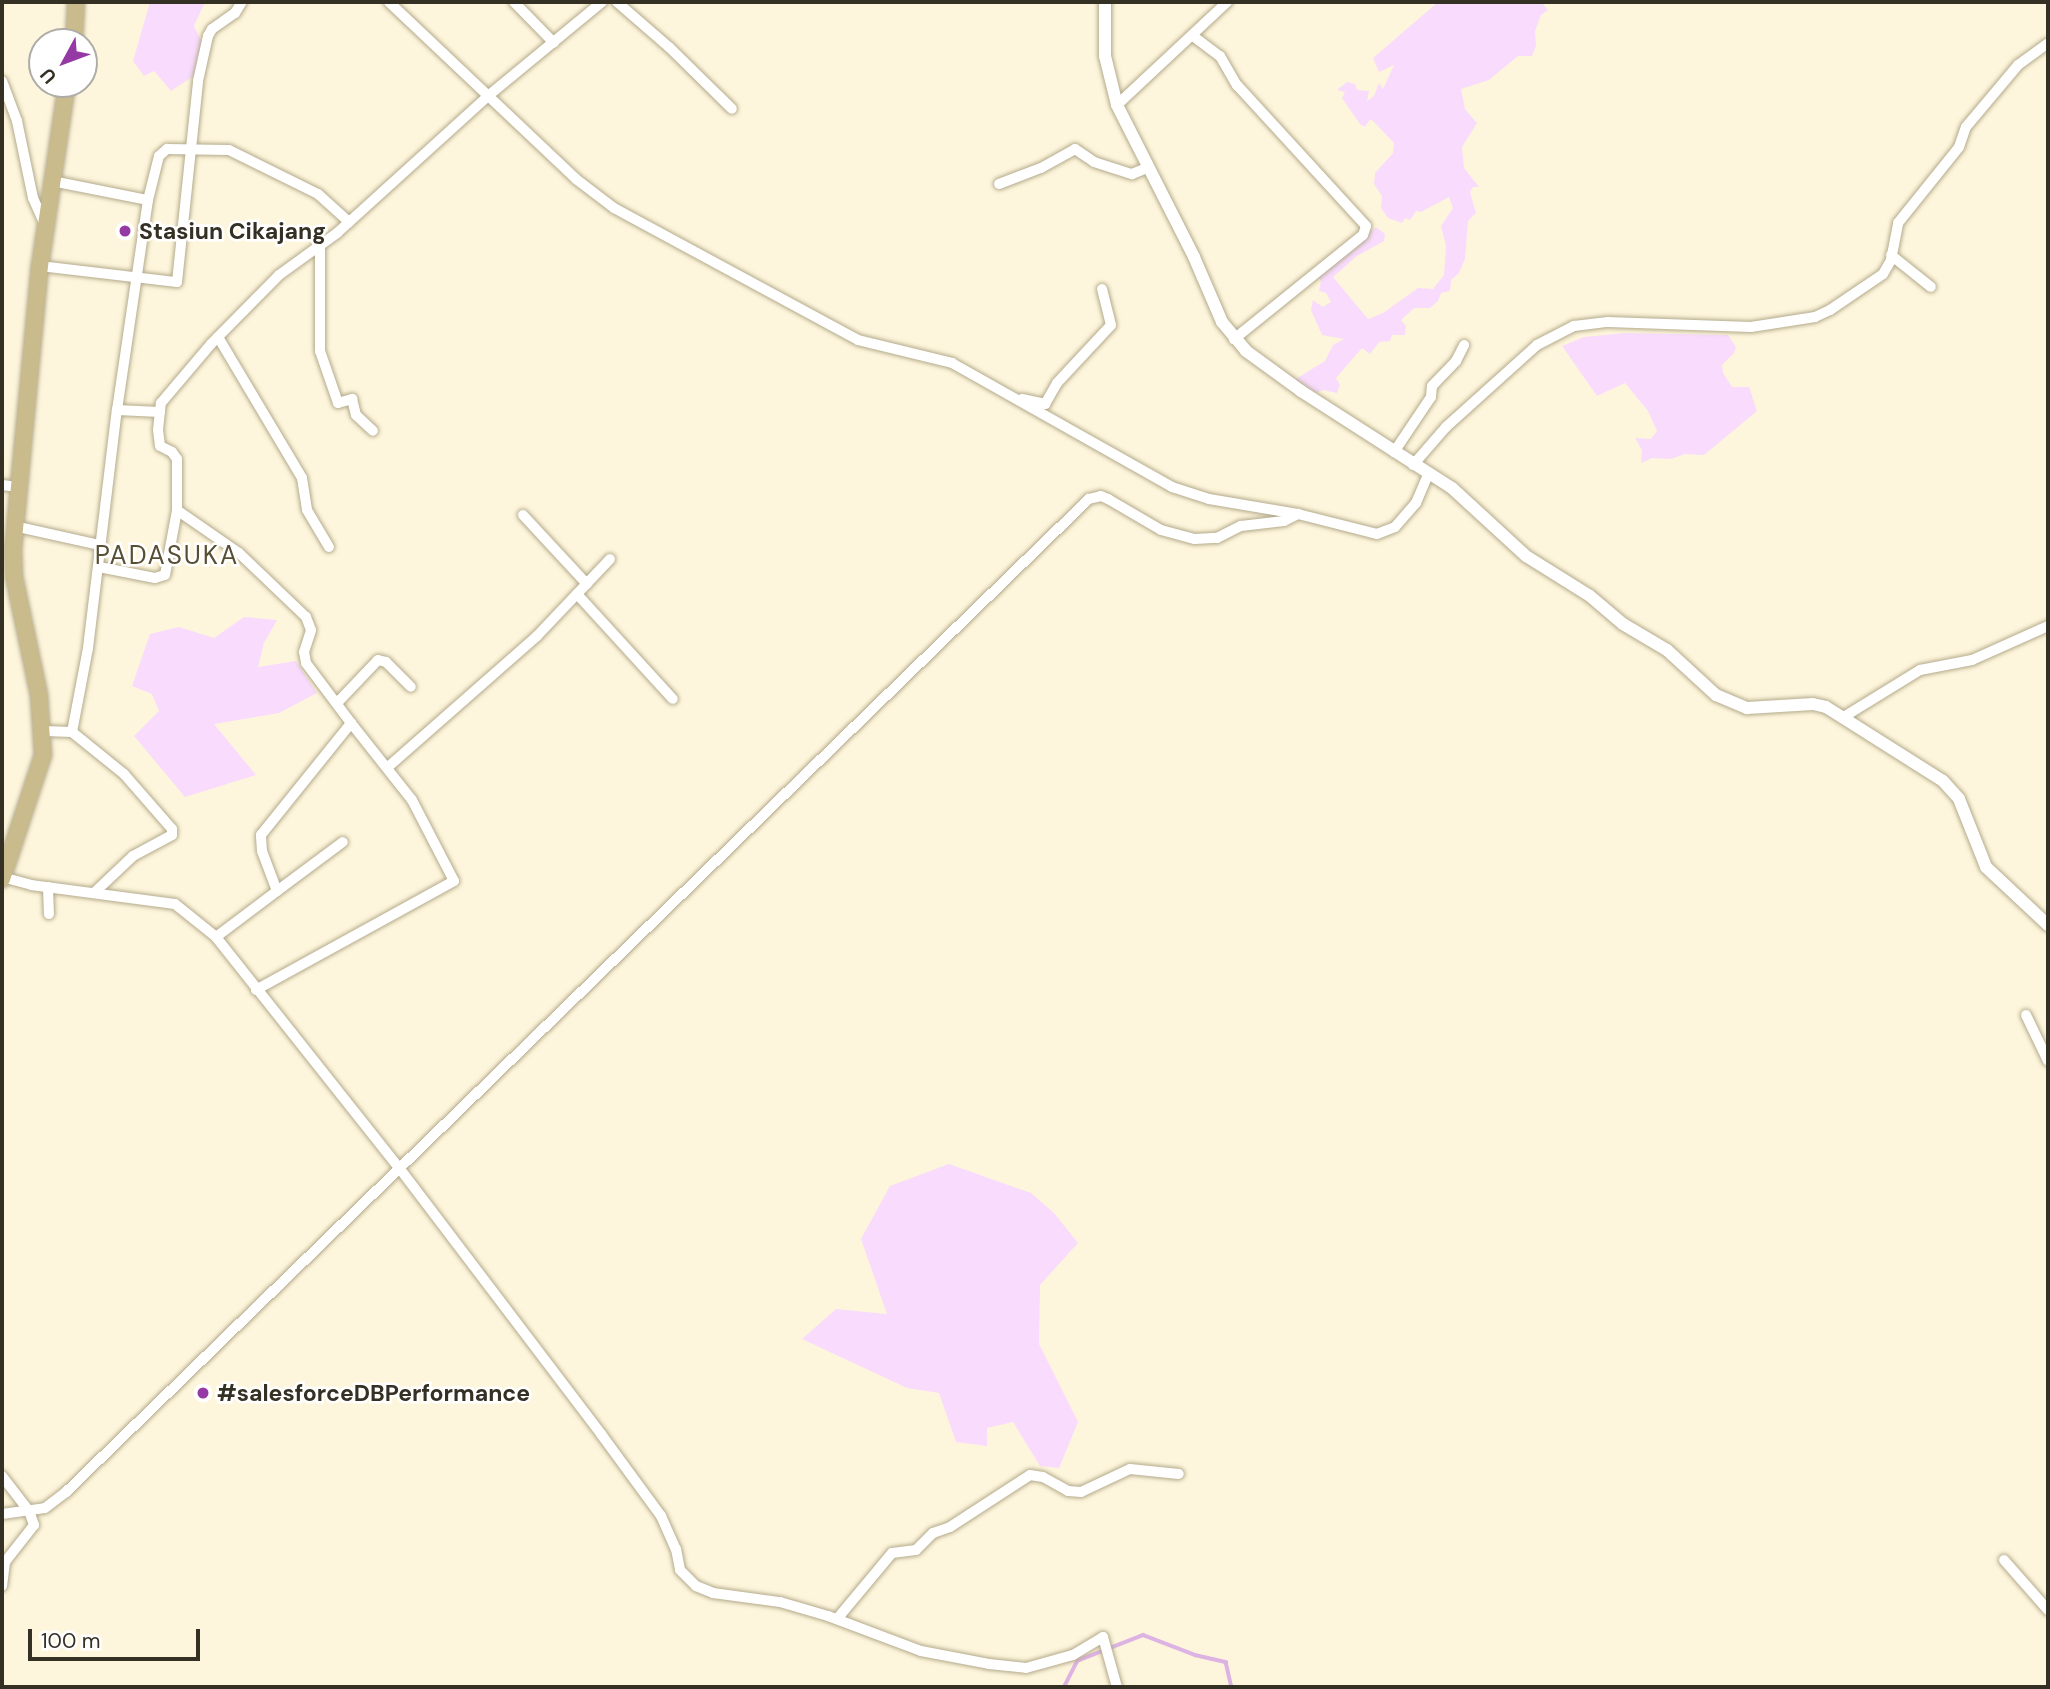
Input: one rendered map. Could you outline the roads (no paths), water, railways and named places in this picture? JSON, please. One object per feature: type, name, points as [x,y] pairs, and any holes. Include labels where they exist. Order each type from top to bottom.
[{"type":"main road","points":[[75,28],[76,2]]},
{"type":"main road","points":[[2,878],[41,767],[44,731],[14,576],[14,526],[10,486],[65,98]]},
{"type":"street","points":[[40,266],[177,282],[198,81],[208,36],[212,29],[235,13],[242,2]]},
{"type":"street","points":[[389,2],[576,180],[614,208],[859,340],[952,363],[1191,495],[1298,514],[1377,534],[1385,533],[1416,503],[1429,473]]},
{"type":"street","points":[[514,2],[554,43]]},
{"type":"street","points":[[99,567],[155,578],[165,575],[177,510],[177,459],[172,452],[160,446],[160,412],[164,398],[218,337],[279,275],[349,222],[488,96],[602,2]]},
{"type":"street","points":[[617,2],[669,47],[733,109]]},
{"type":"street","points":[[1105,2],[1105,56],[1117,105],[1234,338],[1263,366],[1452,488],[1526,556],[1590,596],[1623,624],[1667,650],[1706,688],[1727,702],[1747,708],[1813,704],[1842,718],[1950,788],[1959,799],[1986,867],[2048,925]]},
{"type":"street","points":[[1117,105],[1193,36],[1222,4]]},
{"type":"street","points":[[1193,36],[1220,56],[1237,85],[1366,226],[1363,235],[1234,338]]},
{"type":"street","points":[[1413,464],[1446,426],[1530,351],[1546,338],[1565,330],[1600,323],[1751,327],[1815,317],[1876,280],[1888,267],[1898,223],[1958,147],[1966,127],[2018,65],[2048,43]]},
{"type":"street","points":[[2,81],[17,121],[33,198],[46,227]]},
{"type":"street","points":[[999,184],[1041,168],[1075,149],[1094,162],[1132,174],[1147,168]]},
{"type":"street","points":[[72,732],[99,567],[117,410],[148,200],[162,151],[229,150],[248,157],[318,194],[349,222]]},
{"type":"street","points":[[52,181],[148,200]]},
{"type":"street","points":[[320,245],[320,351],[338,403],[352,399],[356,415],[373,431]]},
{"type":"street","points":[[1891,255],[1931,287]]},
{"type":"street","points":[[1012,397],[1045,404],[1057,383],[1111,325],[1102,289]]},
{"type":"street","points":[[218,337],[302,478],[307,510],[329,547]]},
{"type":"street","points":[[1394,452],[1431,397],[1432,386],[1456,361],[1464,345]]},
{"type":"street","points":[[117,410],[160,412]]},
{"type":"street","points":[[2,1514],[45,1508],[66,1492],[1089,499],[1101,496],[1161,530],[1195,539],[1217,538],[1241,526],[1284,521],[1298,514]]},
{"type":"street","points":[[177,510],[239,553],[306,617],[311,630],[304,658],[412,800],[454,881],[257,990]]},
{"type":"street","points":[[523,515],[587,584]]},
{"type":"street","points":[[14,526],[100,545]]},
{"type":"street","points":[[388,767],[537,636],[610,559]]},
{"type":"street","points":[[577,594],[673,699]]},
{"type":"street","points":[[1842,718],[1920,670],[1972,660],[2048,626]]},
{"type":"street","points":[[338,702],[378,660],[386,662],[411,687]]},
{"type":"street","points":[[277,891],[262,851],[261,835],[351,723]]},
{"type":"street","points":[[44,731],[72,732],[124,774],[172,829],[172,835],[133,856],[96,891]]},
{"type":"street","points":[[216,937],[343,842]]},
{"type":"street","points":[[2,878],[175,904],[216,937],[400,1169],[661,1516],[676,1549],[677,1563],[686,1578],[713,1593],[780,1602],[837,1619],[921,1651],[1026,1668],[1073,1655],[1103,1637],[1108,1645],[1116,1687]]},
{"type":"street","points":[[48,887],[49,914]]},
{"type":"street","points":[[2026,1015],[2048,1061]]},
{"type":"street","points":[[837,1619],[892,1553],[916,1550],[933,1533],[950,1527],[1030,1475],[1043,1477],[1068,1491],[1081,1492],[1130,1469],[1179,1474]]},
{"type":"street","points":[[2,1476],[29,1511],[34,1525],[5,1562],[2,1586]]},
{"type":"street","points":[[2004,1560],[2048,1610]]},
{"type":"waterway","points":[[1064,1687],[1077,1661],[1143,1635],[1195,1655],[1226,1662],[1232,1687]]},
{"type":"place","name":"Stasiun Cikajang","points":[[125,231]]},
{"type":"place","name":"#salesforceDBPerformance","points":[[203,1393]]},
{"type":"district","name":"PADASUKA","points":[[167,556]]}]
